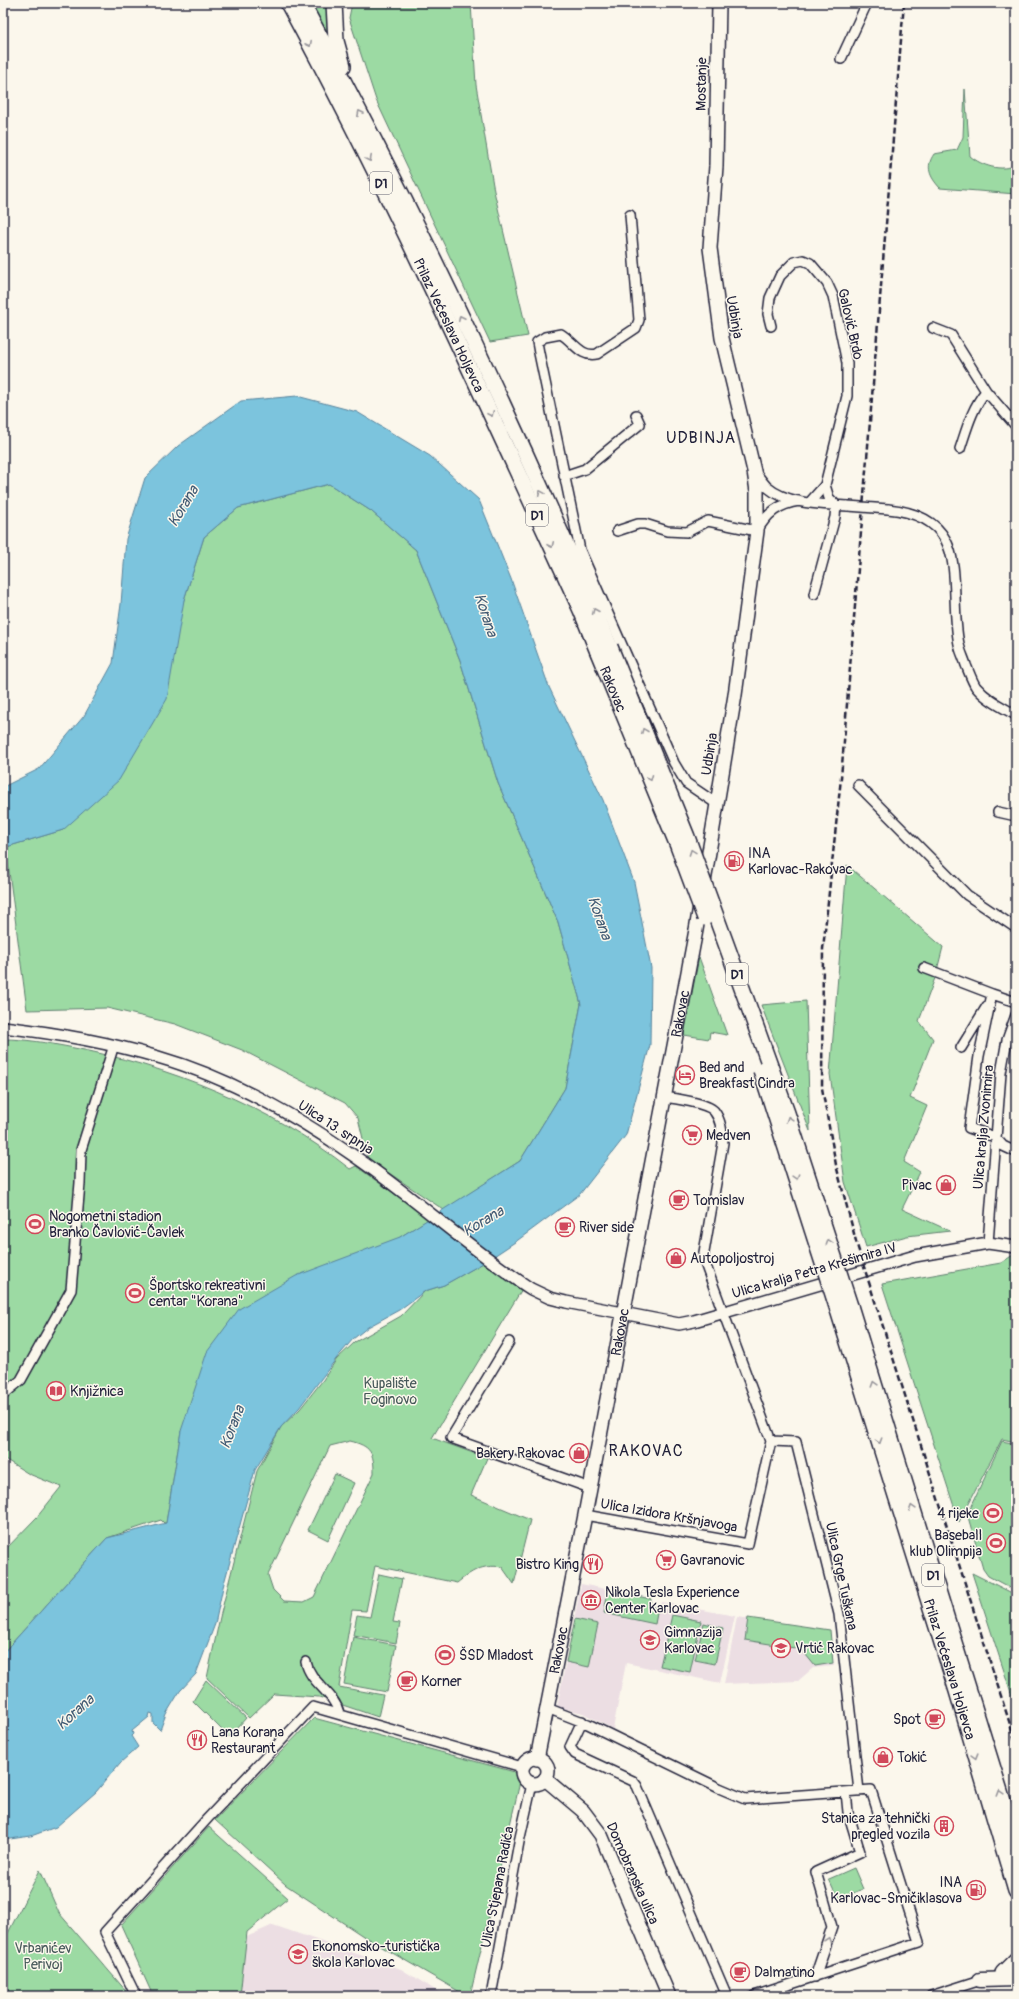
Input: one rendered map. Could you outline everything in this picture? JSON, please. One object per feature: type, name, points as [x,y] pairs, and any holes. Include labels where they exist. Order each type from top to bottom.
[{"type":"highway","name":"Prilaz Većeslava Holjevca","points":[[288,3],[472,356]]},
{"type":"highway","name":"Prilaz Većeslava Holjevca","points":[[302,3],[351,94],[472,356],[581,610],[604,650]]},
{"type":"highway","points":[[334,3],[336,41],[351,94]]},
{"type":"highway","name":"Rakovac","points":[[604,650],[722,961],[844,1308]]},
{"type":"highway","name":"Prilaz Većeslava Holjevca","points":[[844,1308],[1016,1843]]},
{"type":"highway","name":"Prilaz Većeslava Holjevca","points":[[844,1308],[1016,1891]]},
{"type":"highway","points":[[1012,1973],[1016,1960]]},
{"type":"main road","name":"Mostanje","points":[[716,166],[719,3]]},
{"type":"main road","name":"Udbinja","points":[[716,166],[710,248],[717,312],[754,471],[757,491],[757,531],[736,695],[717,804]]},
{"type":"main road","name":"Rakovac","points":[[537,1759],[696,930],[717,804]]},
{"type":"main road","points":[[537,1759],[546,1766],[547,1775],[545,1779],[538,1784],[532,1784],[524,1778],[522,1767],[528,1760],[537,1759]]},
{"type":"main road","name":"Domobranska ulica","points":[[545,1779],[583,1810],[601,1835],[669,1996]]},
{"type":"main road","points":[[980,1980],[1012,1973]]},
{"type":"street","points":[[841,59],[867,3]]},
{"type":"street","name":"Udbinja","points":[[630,215],[639,320],[636,328],[597,354],[589,356],[584,354],[561,334],[546,337],[537,342],[580,550],[674,763],[686,783],[717,804]]},
{"type":"street","name":"Galović Brdo","points":[[771,326],[768,314],[770,298],[780,276],[794,262],[803,260],[810,263],[827,283],[833,296],[847,363],[846,403],[825,485],[810,502]]},
{"type":"street","points":[[932,328],[951,335],[986,391],[1016,426]]},
{"type":"street","points":[[960,449],[972,412],[977,401],[986,391]]},
{"type":"street","points":[[564,476],[585,469],[640,424],[636,415]]},
{"type":"street","name":"Udbinja","points":[[754,471],[766,486],[775,493],[798,501]]},
{"type":"street","points":[[814,594],[835,517],[836,505],[829,498],[825,485]]},
{"type":"street","name":"Udbinja","points":[[757,531],[767,515],[789,502],[798,501],[903,510],[924,517],[947,541],[953,562],[959,645],[976,686],[986,697],[1016,715]]},
{"type":"street","points":[[617,531],[638,524],[645,524],[667,531],[687,532],[708,521],[757,531]]},
{"type":"street","points":[[858,785],[966,895],[1016,928]]},
{"type":"street","points":[[998,812],[1016,816]]},
{"type":"street","points":[[924,968],[991,998],[1016,1002]]},
{"type":"street","points":[[961,1048],[975,1022],[991,998]]},
{"type":"street","points":[[991,998],[979,1056],[969,1128],[996,1137],[1003,1146],[1016,1152]]},
{"type":"street","name":"Ulica kralja Zvonimira","points":[[988,1243],[1001,1073],[1007,1040],[1016,1015]]},
{"type":"street","name":"Ulica 13. srpnja","points":[[3,1027],[48,1032],[114,1045],[159,1057],[243,1091],[278,1108],[366,1165],[520,1281],[550,1298],[622,1314]]},
{"type":"street","points":[[3,1395],[21,1380],[71,1290],[80,1183],[81,1150],[114,1045]]},
{"type":"street","points":[[663,1097],[702,1105],[713,1110],[722,1125],[723,1143],[703,1258],[771,1441]]},
{"type":"street","name":"Ulica kralja Petra Krešimira IV","points":[[622,1314],[679,1324],[724,1313],[915,1256],[988,1243],[1016,1247]]},
{"type":"street","points":[[509,1342],[452,1438],[590,1488]]},
{"type":"street","name":"Ulica Izidora Kršnjavoga","points":[[585,1515],[748,1544],[771,1441]]},
{"type":"street","name":"Ulica Grge Tuškana","points":[[771,1441],[796,1442],[839,1614],[859,1790]]},
{"type":"street","points":[[306,1662],[310,1674],[335,1701],[339,1713]]},
{"type":"street","points":[[136,1996],[105,1932],[208,1818],[313,1707],[339,1713],[522,1767]]},
{"type":"street","points":[[547,1708],[582,1721],[719,1788],[745,1799],[871,1790],[919,1942],[771,1993],[754,1996]]},
{"type":"street","points":[[582,1721],[570,1747],[575,1754],[634,1781],[727,1996]]},
{"type":"street","name":"Ulica Stjepana Radića","points":[[491,1996],[519,1842],[532,1784]]},
{"type":"street","points":[[815,1977],[832,1927],[816,1872],[860,1852],[848,1812],[846,1792]]},
{"type":"street","points":[[931,1996],[980,1980]]},
{"type":"shaded area","name":"Gimnazija Karlovac","points":[[581,1584],[650,1598],[648,1606],[659,1608],[661,1602],[735,1616],[720,1683],[626,1663],[613,1729],[583,1713],[557,1707]]},
{"type":"shaded area","name":"Vrtić Rakovac","points":[[737,1617],[830,1630],[834,1666],[813,1668],[798,1681],[724,1684]]},
{"type":"shaded area","name":"Ekonomsko-turistička škola Karlovac","points":[[273,1925],[401,1969],[445,1996],[234,1996],[242,1939]]},
{"type":"green space","points":[[309,3],[328,3],[328,38]]},
{"type":"green space","points":[[352,3],[471,3],[476,85],[494,191],[528,336],[490,342],[376,100],[349,18]]},
{"type":"green space","points":[[965,89],[970,156],[980,163],[992,167],[1004,168],[1016,165],[1016,194],[940,188],[931,176],[929,168],[934,154],[957,150],[963,137]]},
{"type":"green space","points":[[329,484],[371,511],[416,550],[460,660],[498,783],[558,922],[581,1004],[565,1088],[520,1161],[444,1210],[368,1159],[358,1118],[345,1103],[242,1050],[175,1024],[107,1008],[27,1010],[7,856],[3,856],[3,848],[63,830],[184,600],[204,537],[238,508]]},
{"type":"green space","points":[[847,865],[943,947],[935,978],[919,1021],[933,1039],[910,1098],[927,1106],[904,1162],[920,1172],[902,1209],[950,1231],[907,1236],[866,1247],[845,1182],[830,1074]]},
{"type":"green space","points":[[699,957],[727,1035],[710,1032],[709,1039],[684,1035]]},
{"type":"green space","points":[[806,1001],[810,1131],[761,1005]]},
{"type":"green space","name":"Športsko rekreativni centar \"Korana\"","points":[[3,1039],[45,1043],[106,1055],[180,1077],[217,1091],[252,1107],[287,1126],[319,1146],[350,1169],[356,1166],[429,1219],[400,1237],[181,1431],[166,1523],[161,1520],[107,1538],[3,1653],[3,1552],[37,1517],[61,1487],[29,1474],[3,1458]]},
{"type":"green space","points":[[1016,1253],[1016,1442],[1002,1439],[959,1522],[882,1284],[1001,1263]]},
{"type":"green space","name":"Kupalište Foginovo","points":[[485,1262],[522,1289],[432,1438],[487,1458],[471,1495],[530,1520],[514,1584],[502,1567],[495,1566],[478,1569],[457,1583],[375,1566],[366,1611],[352,1610],[339,1687],[383,1695],[378,1717],[319,1697],[274,1694],[249,1718],[207,1678],[220,1617],[257,1471],[281,1427],[300,1409],[323,1380],[336,1360],[355,1342],[401,1316],[425,1291],[444,1285]],"holes":[[[350,1441],[363,1445],[370,1451],[373,1460],[374,1473],[314,1597],[304,1602],[284,1601],[273,1590],[268,1575],[330,1446]]]},
{"type":"green space","name":"Baseball klub Olimpija","points":[[1002,1441],[1016,1444],[1016,1591],[988,1576],[983,1569],[968,1517],[970,1509]]},
{"type":"green space","points":[[335,1474],[354,1483],[328,1540],[308,1530]]},
{"type":"green space","points":[[972,1573],[1016,1595],[1016,1708]]},
{"type":"green space","points":[[379,1574],[402,1579],[393,1622],[400,1623],[396,1643],[353,1635],[357,1615],[370,1617]]},
{"type":"green space","points":[[608,1590],[651,1599],[650,1606],[658,1608],[655,1624],[604,1613]]},
{"type":"green space","points":[[672,1615],[701,1621],[690,1672],[660,1666]]},
{"type":"green space","points":[[748,1618],[830,1630],[833,1663],[815,1666],[801,1649],[745,1640]]},
{"type":"green space","points":[[575,1619],[598,1624],[589,1667],[566,1662]]},
{"type":"green space","points":[[704,1623],[723,1628],[715,1664],[695,1660]]},
{"type":"green space","points":[[353,1637],[396,1645],[387,1692],[344,1684]]},
{"type":"green space","points":[[206,1680],[246,1718],[229,1737],[193,1701]]},
{"type":"green space","points":[[314,1718],[519,1774],[520,1782],[470,1996],[467,1996],[363,1936],[286,1885],[215,1820]]},
{"type":"green space","points":[[209,1827],[288,1898],[247,1932],[240,1996],[153,1996],[121,1925]]},
{"type":"green space","points":[[854,1868],[863,1889],[838,1899],[829,1879]]},
{"type":"green space","name":"Vrbanićev Perivoj","points":[[40,1870],[59,1913],[127,1992],[118,1996],[3,1996],[3,1943]]},
{"type":"water","name":"Korana","points":[[297,396],[357,412],[430,456],[479,500],[511,579],[549,687],[603,800],[634,882],[651,968],[650,1045],[626,1135],[580,1194],[518,1240],[485,1262],[444,1285],[425,1291],[399,1310],[368,1327],[353,1339],[299,1408],[281,1427],[255,1470],[223,1587],[215,1624],[196,1674],[180,1691],[166,1714],[160,1730],[153,1723],[153,1714],[150,1713],[149,1717],[132,1731],[133,1734],[131,1736],[138,1747],[120,1763],[96,1792],[56,1827],[31,1836],[3,1840],[3,1653],[107,1538],[166,1523],[181,1431],[207,1352],[239,1309],[296,1276],[400,1237],[520,1161],[565,1088],[581,1004],[558,922],[498,783],[460,660],[416,550],[371,511],[329,484],[238,508],[204,537],[184,600],[167,699],[119,780],[63,830],[3,848],[3,787],[39,769],[84,716],[113,663],[121,604],[126,539],[145,478],[178,446],[241,401]]},
{"type":"railway","points":[[904,3],[841,778],[823,949],[822,1088],[836,1165],[857,1245],[1016,1743]]},
{"type":"place","name":"INA Karlovac-Rakovac","points":[[734,861]]},
{"type":"place","name":"Bed and Breakfast Cindra","points":[[685,1075]]},
{"type":"place","name":"Medven","points":[[692,1135]]},
{"type":"place","name":"Pivac","points":[[946,1185]]},
{"type":"place","name":"Tomislav","points":[[679,1200]]},
{"type":"place","name":"Nogometni stadion Branko Čavlović-Čavlek","points":[[35,1224]]},
{"type":"place","name":"River side","points":[[565,1227]]},
{"type":"place","name":"Autopoljostroj","points":[[676,1258]]},
{"type":"place","name":"Športsko rekreativni centar \"Korana\"","points":[[135,1293]]},
{"type":"place","name":"Knjižnica","points":[[56,1391]]},
{"type":"place","name":"Bakery Rakovac","points":[[579,1453]]},
{"type":"place","name":"4 rijeke","points":[[993,1513]]},
{"type":"place","name":"Baseball klub Olimpija","points":[[996,1543]]},
{"type":"place","name":"Gavranovic","points":[[666,1560]]},
{"type":"place","name":"Bistro King","points":[[593,1564]]},
{"type":"place","name":"Nikola Tesla Experience Center Karlovac","points":[[591,1600]]},
{"type":"place","name":"Gimnazija Karlovac","points":[[650,1640]]},
{"type":"place","name":"Vrtić Rakovac","points":[[781,1648]]},
{"type":"place","name":"ŠSD Mladost","points":[[445,1655]]},
{"type":"place","name":"Korner","points":[[407,1681]]},
{"type":"place","name":"Spot","points":[[935,1719]]},
{"type":"place","name":"Lana Korana Restaurant","points":[[197,1740]]},
{"type":"place","name":"Tokić","points":[[883,1757]]},
{"type":"place","name":"Stanica za tehnički pregled vozila","points":[[944,1826]]},
{"type":"place","name":"INA Karlovac-Smičiklasova","points":[[976,1890]]},
{"type":"place","name":"Ekonomsko-turistička škola Karlovac","points":[[298,1954]]},
{"type":"place","name":"Dalmatino","points":[[740,1972]]},
{"type":"district","name":"UDBINJA","points":[[701,437]]},
{"type":"district","name":"RAKOVAC","points":[[646,1450]]}]
